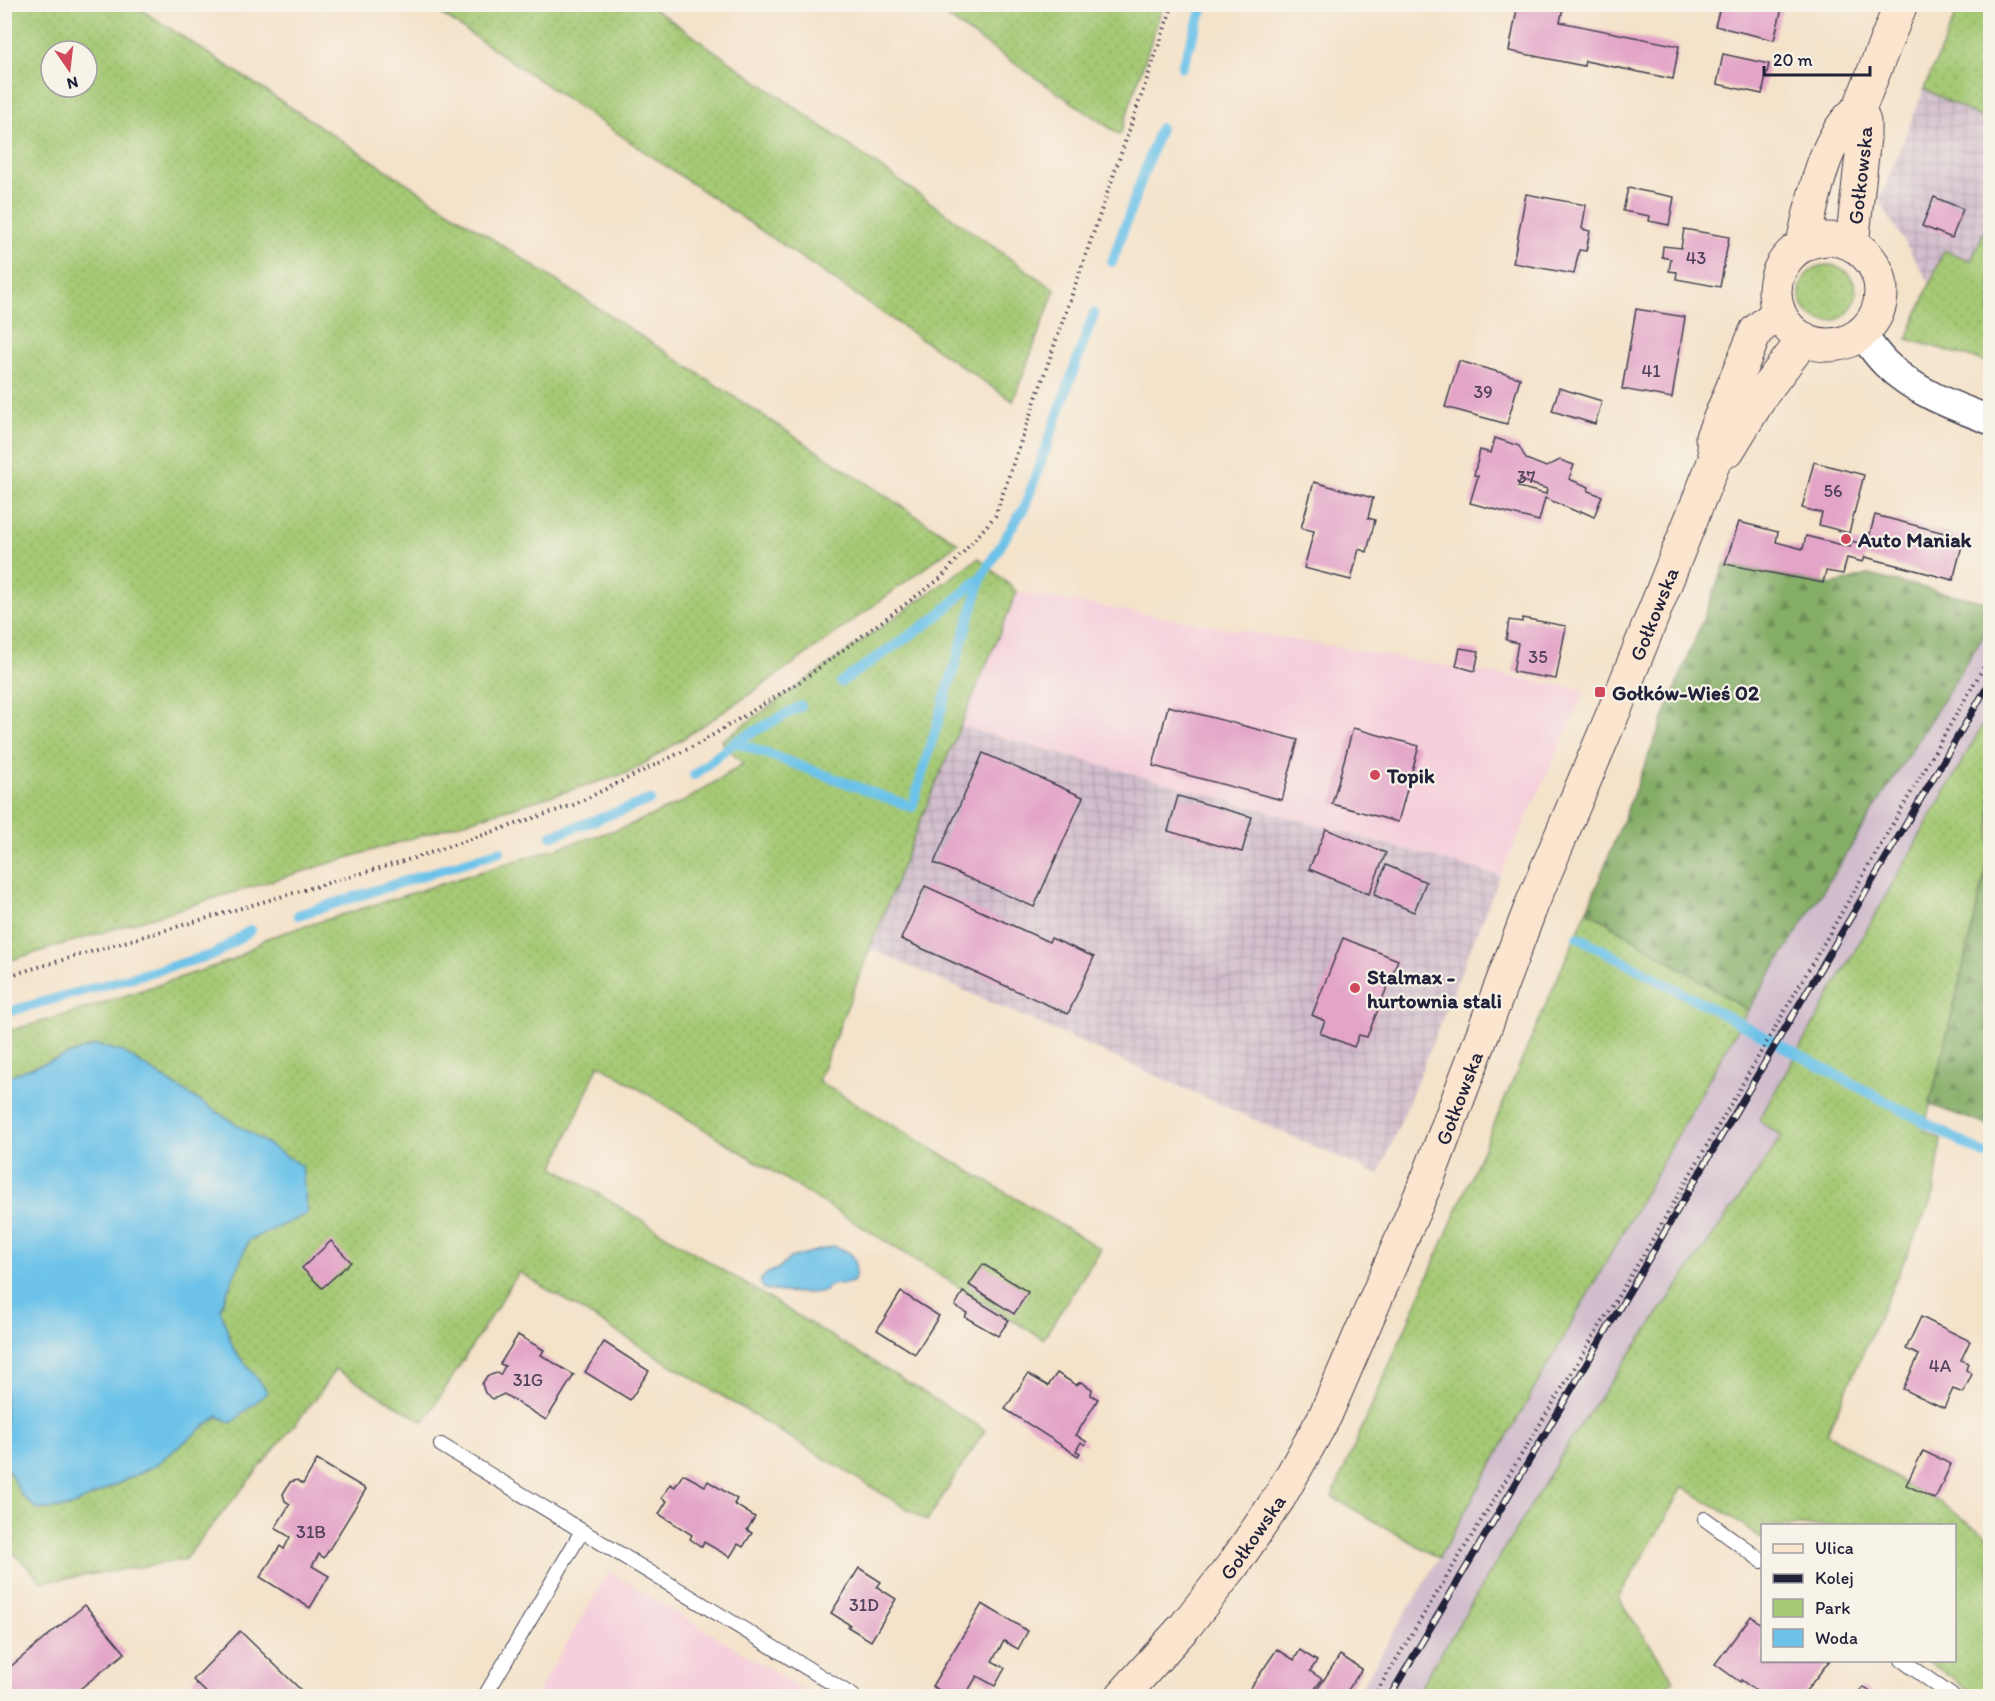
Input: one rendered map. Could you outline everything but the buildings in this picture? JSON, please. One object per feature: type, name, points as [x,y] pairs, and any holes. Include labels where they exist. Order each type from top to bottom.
[{"type":"street","name":"Gołkowska","points":[[1802,246],[1828,152],[1840,129],[1859,109],[1901,4]]},
{"type":"street","name":"Gołkowska","points":[[1852,244],[1864,137],[1864,122],[1859,109]]},
{"type":"street","points":[[1835,239],[1852,244],[1867,255],[1877,269],[1882,287],[1881,305],[1874,321],[1861,334],[1846,343],[1828,346],[1795,334],[1783,321],[1776,304],[1775,289],[1778,274],[1786,258],[1802,246],[1817,240],[1835,239]]},
{"type":"street","name":"Gołkowska","points":[[1122,1696],[1186,1625],[1233,1565],[1279,1498],[1325,1416],[1428,1178],[1532,904],[1620,697],[1716,457],[1712,437],[1756,332],[1779,312]]},
{"type":"street","points":[[1861,334],[1885,363],[1915,386],[1953,406],[1990,420]]},
{"type":"street","name":"Gołkowska","points":[[1716,457],[1728,450],[1763,393],[1804,339]]},
{"type":"lane","points":[[441,1445],[853,1696]]},
{"type":"lane","points":[[1705,1519],[1761,1560]]},
{"type":"lane","points":[[484,1696],[582,1531]]},
{"type":"lane","points":[[1905,1662],[1952,1696]]},
{"type":"path","points":[[4,977],[414,858],[573,805],[698,744],[788,689],[941,578],[995,516],[1173,4]]},
{"type":"path","points":[[1374,1696],[1647,1249],[1990,656]]},
{"type":"shaded area","points":[[1924,89],[1990,122],[1990,217],[1971,261],[1944,250],[1929,282],[1879,201]]},
{"type":"shaded area","points":[[1017,592],[1586,690],[1500,876],[960,726]]},
{"type":"shaded area","points":[[1990,625],[1990,712],[1759,1120],[1782,1136],[1575,1433],[1415,1696],[1356,1696],[1439,1558],[1748,1010]]},
{"type":"shaded area","points":[[960,726],[1500,876],[1379,1175],[869,948]]},
{"type":"shaded area","points":[[609,1571],[813,1696],[536,1696]]},
{"type":"green space","points":[[5,4],[134,5],[958,543],[756,690],[630,772],[5,962]]},
{"type":"green space","points":[[428,5],[649,5],[1055,290],[1013,401]]},
{"type":"green space","points":[[929,5],[1163,5],[1120,135]]},
{"type":"green space","points":[[1960,5],[1990,5],[1990,122],[1924,89]]},
{"type":"green space","points":[[1990,217],[1990,363],[1907,339],[1944,250],[1971,261]]},
{"type":"green space","points":[[1828,265],[1839,267],[1848,273],[1854,282],[1856,293],[1854,304],[1848,313],[1839,319],[1828,321],[1817,319],[1808,313],[1802,304],[1800,293],[1802,282],[1808,273],[1817,267]]},
{"type":"green space","points":[[979,558],[1017,592],[918,826],[818,1081],[1101,1249],[1043,1339],[599,1064],[554,1167],[985,1430],[927,1521],[519,1272],[424,1422],[335,1369],[317,1397],[184,1560],[42,1582],[5,1544],[5,1032],[75,1012],[233,960],[267,938],[625,827],[685,801],[743,764],[721,741]]},
{"type":"green space","points":[[1725,564],[1832,585],[1868,575],[1990,603],[1990,625],[1748,1010],[1587,910]]},
{"type":"green space","points":[[1990,712],[1990,854],[1924,1130],[1941,1139],[1934,1194],[1827,1433],[1906,1485],[1935,1499],[1990,1538],[1990,1696],[1977,1696],[1929,1662],[1956,1662],[1956,1524],[1761,1524],[1761,1538],[1734,1518],[1682,1486],[1667,1516],[1618,1598],[1674,1680],[1654,1696],[1415,1696],[1575,1433],[1782,1137],[1759,1120]]},
{"type":"green space","points":[[1990,854],[1990,1126],[1930,1105]]},
{"type":"green space","points":[[1587,910],[1748,1010],[1439,1558],[1332,1497]]},
{"type":"water","points":[[96,1045],[123,1052],[302,1166],[307,1214],[249,1240],[220,1309],[234,1350],[268,1392],[231,1423],[218,1416],[154,1466],[70,1507],[38,1510],[22,1496],[5,1464],[5,1077]]},
{"type":"water","points":[[834,1246],[847,1251],[854,1258],[856,1267],[854,1281],[831,1285],[825,1291],[820,1292],[784,1292],[763,1288],[760,1281],[766,1274],[779,1268],[790,1258]]},
{"type":"waterway","points":[[1182,67],[1204,4]]},
{"type":"waterway","points":[[1112,262],[1160,128]]},
{"type":"waterway","points":[[841,682],[934,619],[982,576],[1025,506],[1094,313]]},
{"type":"waterway","points":[[735,742],[912,807],[982,576]]},
{"type":"waterway","points":[[694,775],[735,742],[801,706]]},
{"type":"waterway","points":[[551,836],[650,800]]},
{"type":"waterway","points":[[298,915],[500,851]]},
{"type":"waterway","points":[[4,1013],[215,954],[251,930]]},
{"type":"waterway","points":[[1578,937],[1986,1155]]},
{"type":"railway","points":[[1390,1696],[1990,682]]},
{"type":"place","name":"Auto Maniak","points":[[1846,539]]},
{"type":"place","name":"Gołków-Wieś 02","points":[[1600,692]]},
{"type":"place","name":"Topik","points":[[1375,775]]},
{"type":"place","name":"Stalmax - hurtownia stali","points":[[1355,988]]}]
